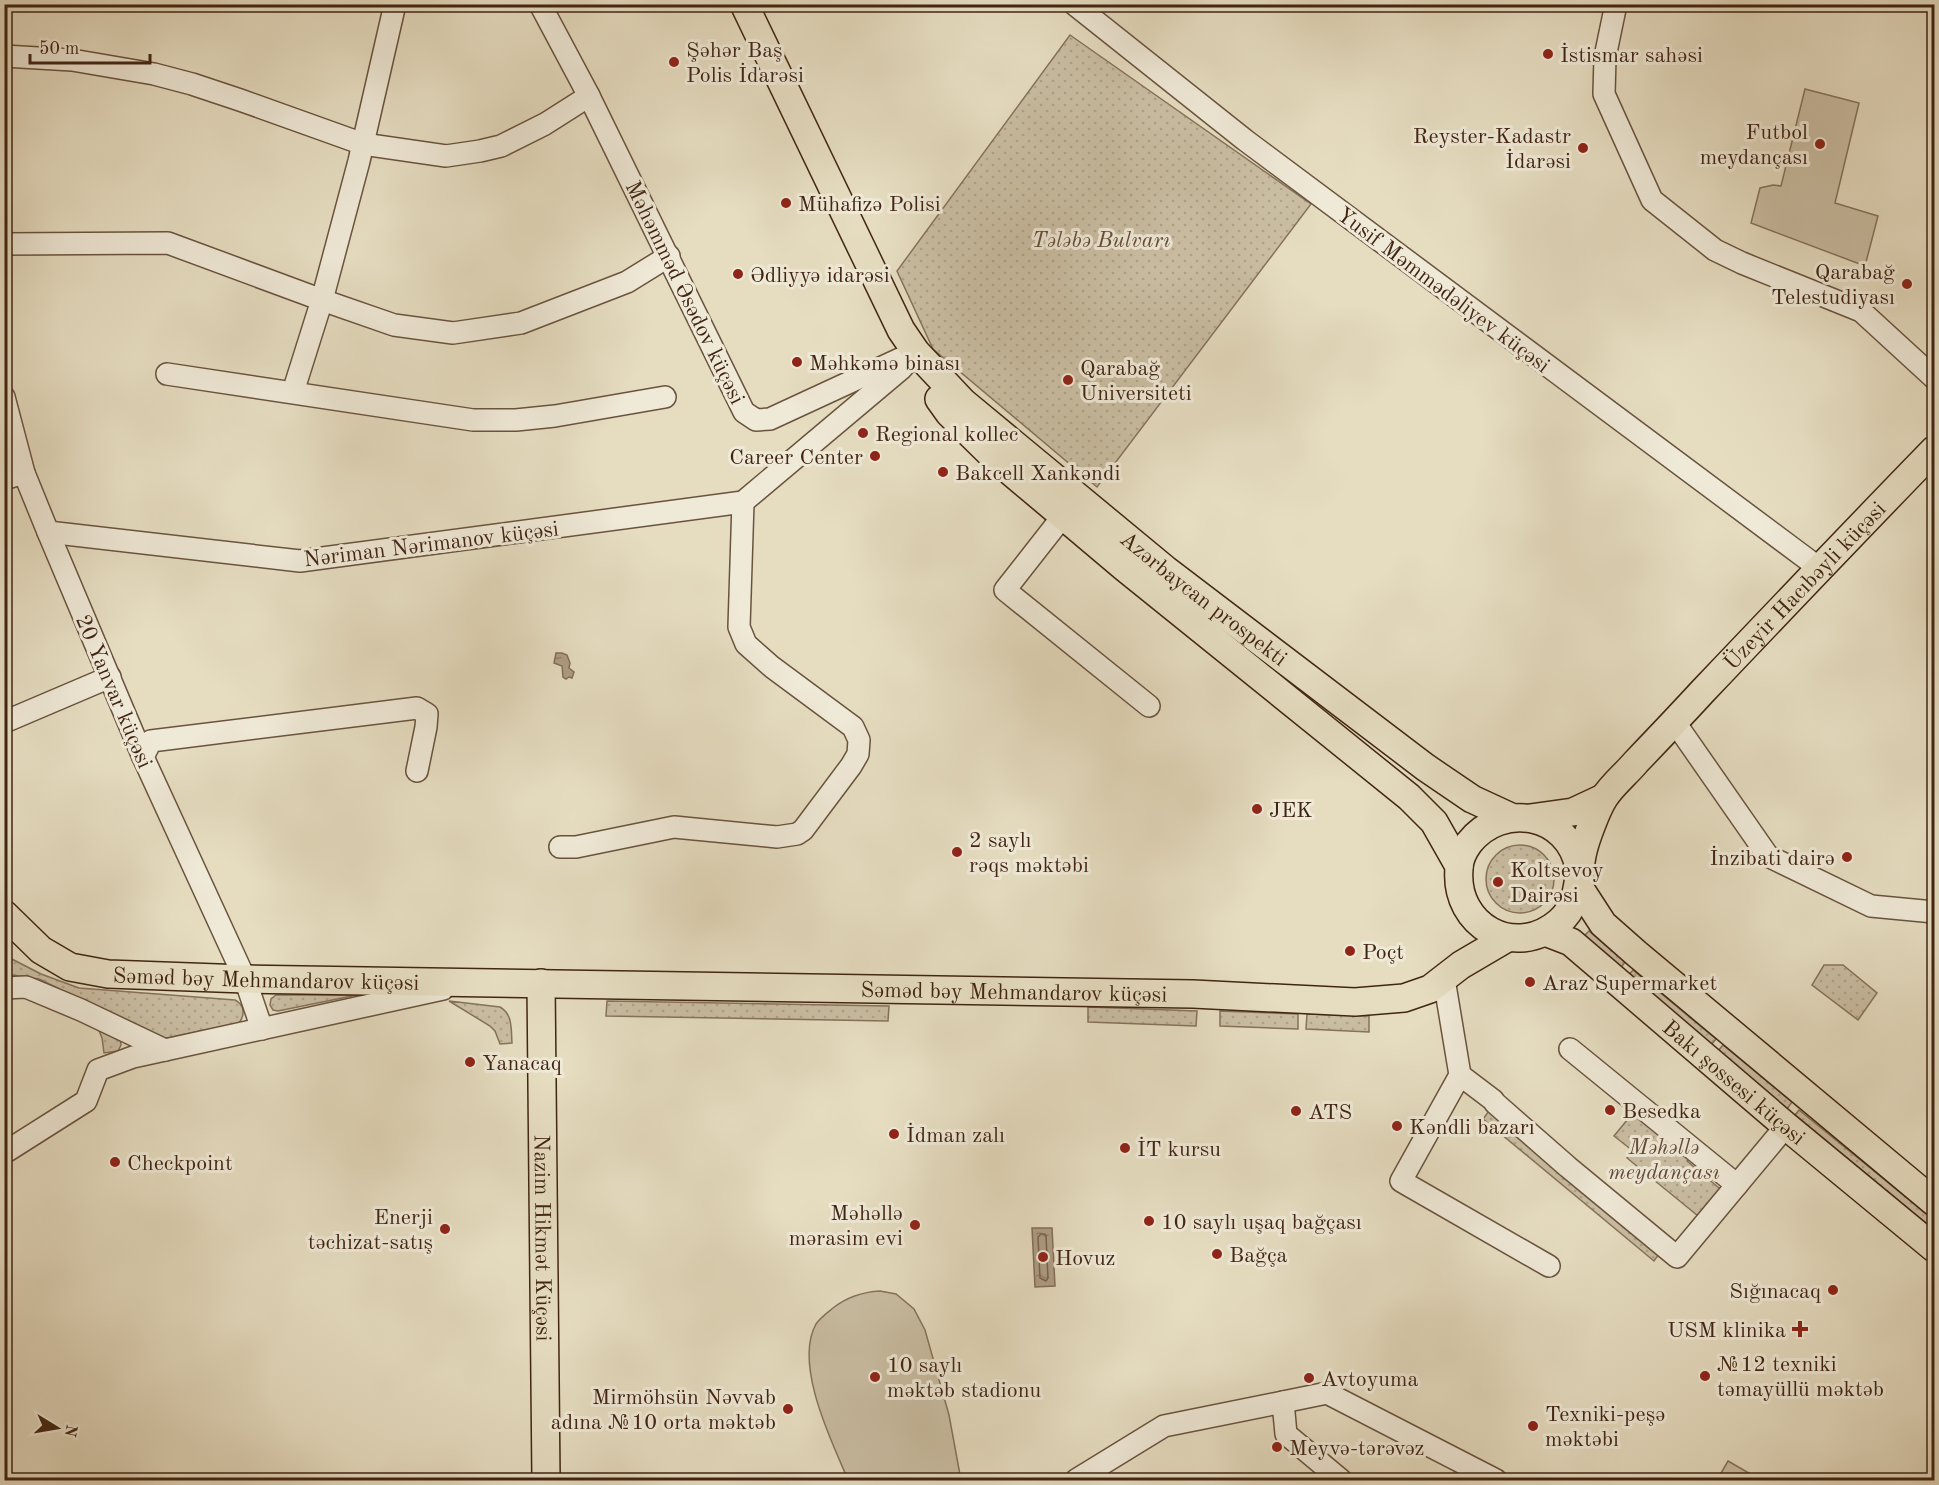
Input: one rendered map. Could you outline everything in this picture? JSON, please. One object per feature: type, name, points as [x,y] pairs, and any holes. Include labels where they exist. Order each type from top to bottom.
[{"type":"main road","name":"Azərbaycan prospekti","points":[[744,4],[901,330],[916,352],[963,402],[1133,558],[1409,797],[1434,822],[1459,866]]},
{"type":"main road","name":"Azərbaycan prospekti","points":[[916,352],[929,385],[949,413],[998,461],[1063,516],[1133,558],[1166,570],[1425,767],[1472,799],[1520,817]]},
{"type":"main road","name":"Üzeyir Hacıbəyli küçəsi","points":[[1604,798],[1819,568],[1935,450]]},
{"type":"main road","points":[[1604,798],[1583,852],[1579,887],[1573,905],[1561,921],[1545,932],[1527,938],[1507,938],[1489,931],[1474,919],[1463,903],[1458,885],[1459,866],[1466,848],[1477,833],[1493,822],[1573,812],[1604,798]]},
{"type":"main road","points":[[1520,817],[1548,824],[1562,835],[1573,850],[1579,868],[1579,887]]},
{"type":"main road","name":"Bakı şossesi küçəsi","points":[[1579,887],[1603,924],[1636,954],[1935,1202]]},
{"type":"main road","name":"Səməd bəy Mehmandarov küçəsi","points":[[4,914],[41,950],[70,967],[108,974],[245,979],[471,982],[541,986],[1193,994],[1356,1002],[1404,998],[1430,989],[1507,938]]},
{"type":"main road","points":[[1453,972],[1474,919]]},
{"type":"main road","name":"Bakı şossesi küçəsi","points":[[1545,932],[1571,942],[1786,1126],[1928,1243]]},
{"type":"main road","name":"Nazim Hikmət Küçəsi","points":[[541,986],[546,1480]]},
{"type":"street","points":[[293,392],[322,300],[363,144],[395,4]]},
{"type":"street","name":"Məhəmməd Əsədov küçəsi","points":[[540,4],[589,96],[744,412],[756,420],[770,419],[916,352]]},
{"type":"street","points":[[1616,4],[1605,57],[1604,94],[1652,201],[1715,250],[1861,311],[1935,378]]},
{"type":"street","name":"Yusif Məmmədəliyev küçəsi","points":[[1079,9],[1245,140],[1819,568]]},
{"type":"street","points":[[4,56],[72,60],[154,74],[240,100],[363,144],[446,156],[501,146],[545,124],[589,96]]},
{"type":"street","points":[[4,244],[168,243],[394,324],[453,333],[521,323],[627,282],[669,256]]},
{"type":"street","points":[[560,847],[576,847],[674,827],[787,837],[803,830],[851,766],[858,754],[859,740],[853,727],[772,667],[746,644],[739,627],[743,502],[892,376],[916,352]]},
{"type":"street","points":[[167,374],[473,420],[516,420],[555,416],[665,397]]},
{"type":"street","name":"20 Yanvar küçəsi","points":[[4,397],[14,476],[48,532],[142,757],[245,979],[262,1029]]},
{"type":"street","name":"Nəriman Nərimanov küçəsi","points":[[48,532],[300,561],[743,502]]},
{"type":"street","points":[[1063,516],[1005,590],[1149,706]]},
{"type":"street","points":[[9,720],[110,677]]},
{"type":"street","points":[[142,757],[151,741],[417,708],[427,714],[417,771]]},
{"type":"street","points":[[1674,721],[1768,856],[1871,906],[1935,912]]},
{"type":"street","points":[[1453,972],[1460,1075],[1401,1180],[1549,1266]]},
{"type":"street","points":[[4,1153],[86,1101],[98,1070],[165,1050],[471,982]]},
{"type":"street","points":[[4,988],[26,987],[165,1050]]},
{"type":"street","points":[[1570,1049],[1737,1185]]},
{"type":"street","points":[[1460,1075],[1493,1100],[1568,1167],[1677,1257],[1786,1126]]},
{"type":"street","points":[[1076,1480],[1164,1426],[1327,1394],[1496,1480]]},
{"type":"street","points":[[1283,1402],[1286,1434],[1341,1480]]},
{"type":"green space","name":"Tələbə Bulvarı","points":[[1070,35],[1311,204],[1097,487],[933,349],[897,271]]},
{"type":"green space","name":"Futbol meydançası","points":[[1805,89],[1859,103],[1835,203],[1878,216],[1865,266],[1751,223],[1760,188],[1781,186]]},
{"type":"green space","points":[[1513,845],[1527,845],[1539,850],[1549,860],[1554,879],[1549,898],[1539,908],[1527,913],[1513,913],[1501,908],[1491,898],[1486,886],[1486,872],[1491,860],[1501,850]]},
{"type":"green space","points":[[1589,931],[1625,962],[1620,969],[1583,937]]},
{"type":"green space","points":[[6,956],[41,974],[79,988],[235,1000],[242,1007],[242,1017],[239,1023],[163,1039],[39,979],[5,974]]},
{"type":"green space","points":[[1824,965],[1843,965],[1877,993],[1858,1020],[1812,985]]},
{"type":"green space","points":[[1633,970],[1716,1039],[1711,1045],[1628,976]]},
{"type":"green space","points":[[276,995],[357,995],[278,1011],[273,1010],[270,1005],[271,999]]},
{"type":"green space","points":[[449,1001],[500,1007],[509,1018],[512,1043],[500,1044],[495,1031],[490,1026]]},
{"type":"green space","points":[[607,1001],[889,1006],[888,1021],[606,1016]]},
{"type":"green space","points":[[1088,1007],[1197,1011],[1196,1026],[1088,1022]]},
{"type":"green space","points":[[1220,1011],[1298,1014],[1298,1029],[1220,1026]]},
{"type":"green space","points":[[1307,1014],[1369,1016],[1369,1032],[1306,1029]]},
{"type":"green space","points":[[98,1028],[120,1039],[121,1045],[118,1051],[104,1053]]},
{"type":"green space","points":[[1723,1045],[1792,1102],[1787,1109],[1718,1051]]},
{"type":"green space","points":[[1491,1108],[1662,1250],[1654,1261],[1483,1119]]},
{"type":"green space","name":"Məhəllə meydançası","points":[[1637,1108],[1694,1153],[1687,1161],[1725,1193],[1703,1220],[1627,1158],[1633,1151],[1614,1136]]},
{"type":"green space","points":[[1799,1110],[1934,1220],[1934,1230],[1795,1115]]},
{"type":"green space","name":"10 saylı məktəb stadionu","points":[[880,1291],[896,1294],[914,1309],[925,1330],[949,1415],[961,1480],[849,1480],[839,1459],[817,1400],[809,1359],[810,1340],[816,1324],[838,1304],[855,1296]]},
{"type":"green space","points":[[1728,1461],[1761,1480],[1717,1480]]},
{"type":"water","points":[[556,653],[567,655],[569,668],[574,672],[572,678],[563,677],[562,666],[554,663]]},
{"type":"water","name":"Hovuz","points":[[1032,1228],[1052,1228],[1055,1286],[1035,1287]]},
{"type":"place","name":"İstismar sahəsi","points":[[1548,54]]},
{"type":"place","name":"Şəhər Baş Polis İdarəsi","points":[[674,62]]},
{"type":"place","name":"Futbol meydançası","points":[[1820,144]]},
{"type":"place","name":"Reyster-Kadastr İdarəsi","points":[[1583,148]]},
{"type":"place","name":"Mühafizə Polisi","points":[[786,203]]},
{"type":"place","name":"Ədliyyə idarəsi","points":[[738,274]]},
{"type":"place","name":"Qarabağ Telestudiyası","points":[[1907,284]]},
{"type":"place","name":"Məhkəmə binası","points":[[797,362]]},
{"type":"place","name":"Qarabağ Universiteti","points":[[1068,380]]},
{"type":"place","name":"Regional kollec","points":[[863,433]]},
{"type":"place","name":"Career Center","points":[[875,456]]},
{"type":"place","name":"Bakcell Xankəndi","points":[[943,472]]},
{"type":"place","name":"JEK","points":[[1257,809]]},
{"type":"place","name":"2 saylı rəqs məktəbi","points":[[957,852]]},
{"type":"place","name":"İnzibati dairə","points":[[1847,857]]},
{"type":"place","name":"Koltsevoy Dairəsi","points":[[1498,882]]},
{"type":"place","name":"Poçt","points":[[1350,951]]},
{"type":"place","name":"Araz Supermarket","points":[[1530,982]]},
{"type":"place","name":"Yanacaq","points":[[470,1062]]},
{"type":"place","name":"Besedka","points":[[1610,1110]]},
{"type":"place","name":"ATS","points":[[1296,1111]]},
{"type":"place","name":"Kəndli bazarı","points":[[1397,1126]]},
{"type":"place","name":"İdman zalı","points":[[894,1134]]},
{"type":"place","name":"İT kursu","points":[[1125,1148]]},
{"type":"place","name":"Checkpoint","points":[[115,1162]]},
{"type":"place","name":"10 saylı uşaq bağçası","points":[[1149,1221]]},
{"type":"place","name":"Məhəllə mərasim evi","points":[[915,1225]]},
{"type":"place","name":"Enerji təchizat-satış","points":[[445,1229]]},
{"type":"place","name":"Bağça","points":[[1217,1254]]},
{"type":"place","name":"Hovuz","points":[[1043,1257]]},
{"type":"place","name":"Sığınacaq","points":[[1833,1290]]},
{"type":"place","name":"USM klinika","points":[[1800,1329]]},
{"type":"place","name":"№12 texniki təmayüllü məktəb","points":[[1705,1376]]},
{"type":"place","name":"10 saylı məktəb stadionu","points":[[875,1377]]},
{"type":"place","name":"Avtoyuma","points":[[1309,1378]]},
{"type":"place","name":"Mirmöhsün Nəvvab adına №10 orta məktəb","points":[[788,1409]]},
{"type":"place","name":"Texniki-peşə məktəbi","points":[[1533,1426]]},
{"type":"place","name":"Meyvə-tərəvəz","points":[[1277,1447]]}]
